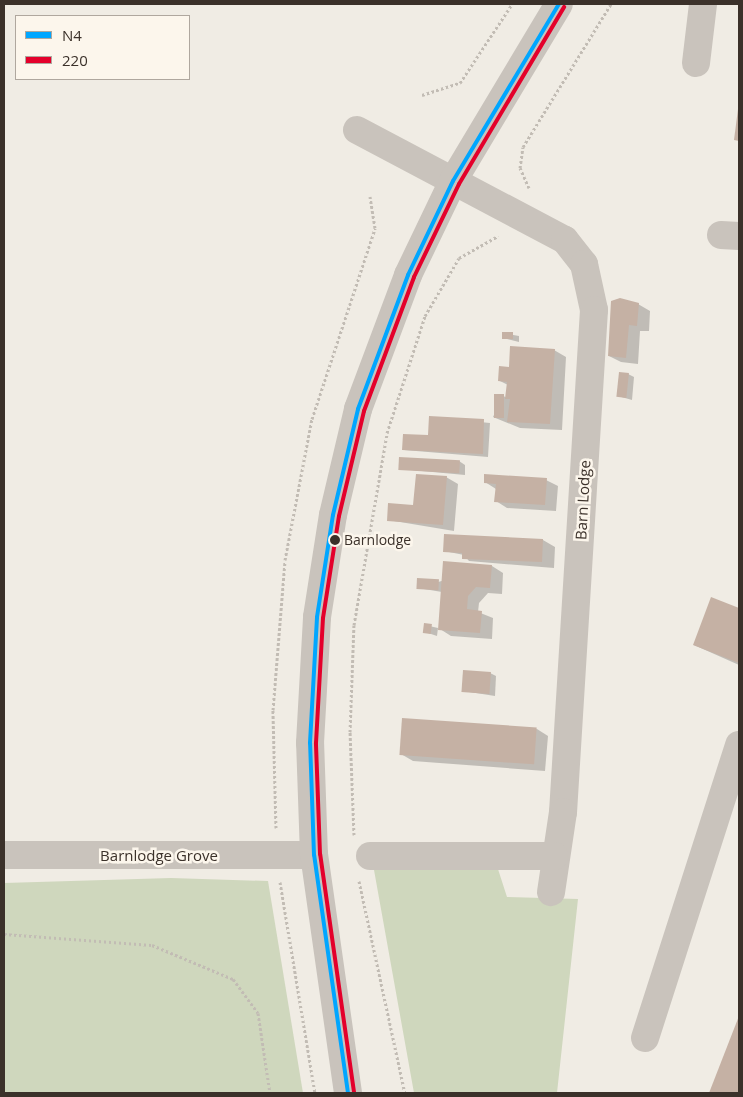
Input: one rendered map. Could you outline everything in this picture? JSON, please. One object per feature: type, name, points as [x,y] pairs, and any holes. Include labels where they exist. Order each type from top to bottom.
[{"type":"street","points":[[348,1093],[314,855],[310,743],[316,636],[333,515],[358,409],[408,274],[453,181],[559,4]]},
{"type":"street","points":[[696,63],[703,4]]},
{"type":"street","name":"Barn Lodge","points":[[358,130],[566,240],[584,264],[594,310],[563,812],[554,856],[552,892]]},
{"type":"street","points":[[646,1038],[739,745]]},
{"type":"street","name":"Barnlodge Grove","points":[[4,855],[314,855]]},
{"type":"street","points":[[361,858],[554,856]]},
{"type":"path","points":[[422,95],[460,82],[512,4]]},
{"type":"path","points":[[533,192],[520,168],[523,146],[611,4]]},
{"type":"path","points":[[405,1093],[361,858],[350,732],[354,625],[387,433],[425,316],[459,258],[484,239],[504,236]]},
{"type":"path","points":[[4,934],[152,944],[233,979],[258,1013],[270,1093]]},
{"type":"green space","points":[[497,866],[507,897],[578,899],[557,1093],[414,1093],[374,870]]},
{"type":"green space","points":[[171,878],[268,881],[303,1093],[4,1093],[4,883]]},
{"type":"building","points":[[739,109],[739,141],[734,140]]},
{"type":"building","points":[[620,298],[639,303],[637,326],[629,325],[626,358],[608,356],[611,301]]},
{"type":"building","points":[[502,332],[513,332],[513,339],[502,339]]},
{"type":"building","points":[[510,346],[555,349],[550,424],[507,422],[510,399],[505,399],[507,382],[498,381],[499,366],[509,367]]},
{"type":"building","points":[[619,372],[629,373],[626,398],[616,397]]},
{"type":"building","points":[[494,394],[504,394],[504,418],[494,418]]},
{"type":"building","points":[[429,416],[484,419],[483,454],[402,450],[403,434],[428,435]]},
{"type":"building","points":[[399,457],[460,460],[459,473],[398,470]]},
{"type":"building","points":[[416,474],[447,476],[443,525],[387,521],[388,503],[413,505]]},
{"type":"building","points":[[484,474],[547,478],[545,505],[494,502],[496,484],[484,483]]},
{"type":"building","points":[[444,534],[543,539],[542,562],[462,559],[462,553],[443,552]]},
{"type":"building","points":[[443,561],[492,565],[490,588],[476,587],[468,596],[467,609],[482,611],[480,633],[438,630]]},
{"type":"building","points":[[417,578],[439,579],[438,590],[416,589]]},
{"type":"building","points":[[711,597],[739,608],[739,663],[693,645]]},
{"type":"building","points":[[424,623],[432,624],[431,634],[423,633]]},
{"type":"building","points":[[463,670],[491,672],[489,694],[461,692]]},
{"type":"building","points":[[402,718],[537,727],[534,764],[399,755]]},
{"type":"building","points":[[739,1016],[739,1093],[709,1093]]},
{"type":"transit line","name":"N4","points":[[348,1093],[314,855],[310,743],[317,617],[333,515],[358,409],[408,275],[453,181],[559,4]]},
{"type":"transit line","name":"220","points":[[354,1092],[320,854],[316,743],[323,618],[339,516],[364,411],[414,277],[459,184],[564,7]]},
{"type":"place","name":"Barnlodge","points":[[335,540]]}]
